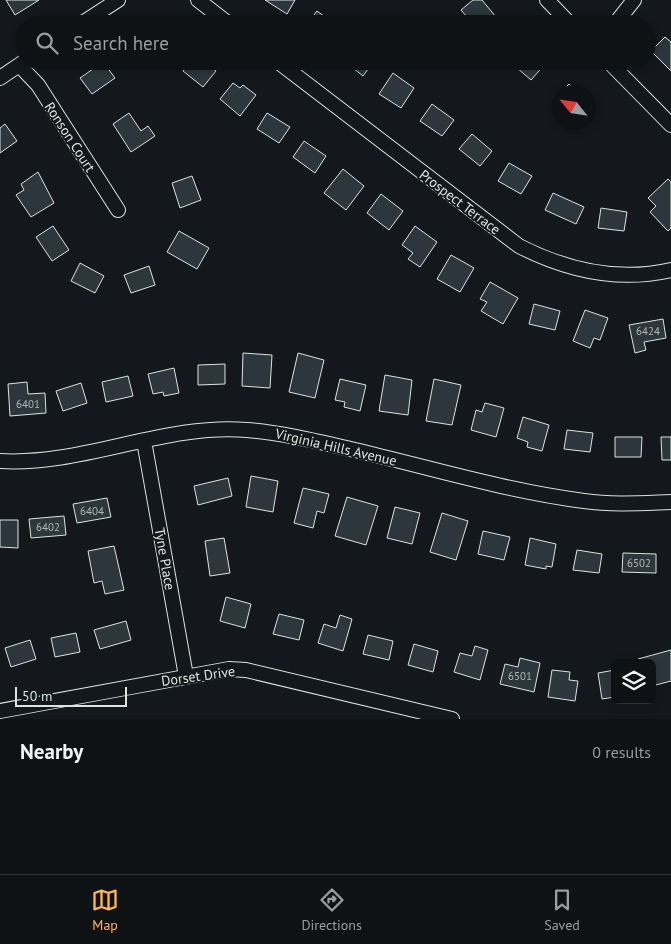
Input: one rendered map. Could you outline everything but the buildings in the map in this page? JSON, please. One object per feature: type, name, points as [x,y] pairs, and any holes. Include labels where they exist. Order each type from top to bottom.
[{"type":"street","points":[[95,15],[118,0]]},
{"type":"street","points":[[198,0],[217,15]]},
{"type":"street","points":[[546,0],[561,15]]},
{"type":"street","points":[[622,15],[634,0]]},
{"type":"street","points":[[0,78],[15,68]]},
{"type":"street","name":"Ronson Court","points":[[27,70],[118,210]]},
{"type":"street","name":"Prospect Terrace","points":[[290,70],[519,246],[540,257],[588,271],[638,275],[671,270]]},
{"type":"street","points":[[617,70],[671,125]]},
{"type":"street","name":"Virginia Hills Avenue","points":[[0,461],[38,460],[217,430],[273,432],[552,497],[618,503],[671,502]]},
{"type":"street","name":"Tyne Place","points":[[144,442],[186,676]]},
{"type":"street","name":"Dorset Drive","points":[[0,711],[229,669],[246,670],[437,717],[452,719]]}]
